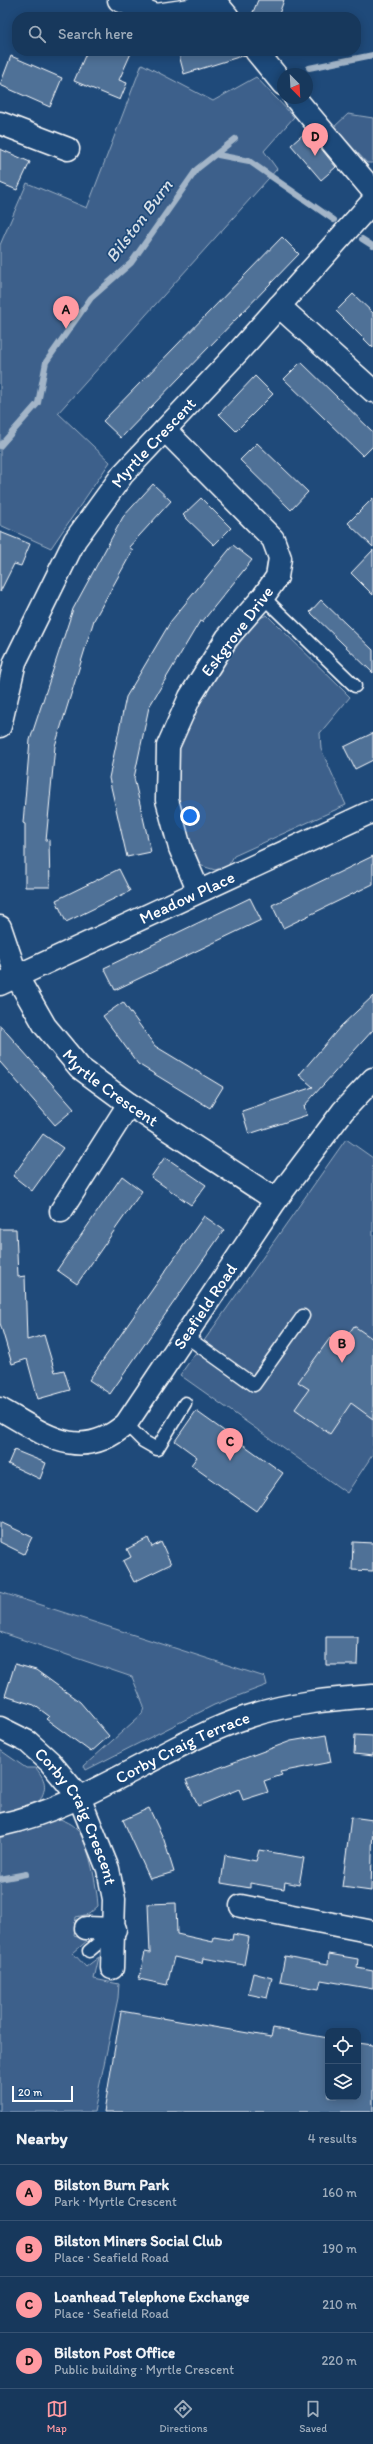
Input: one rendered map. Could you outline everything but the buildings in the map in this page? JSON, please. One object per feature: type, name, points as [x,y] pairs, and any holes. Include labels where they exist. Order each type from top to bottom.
[{"type":"street","points":[[119,0],[149,12]]},
{"type":"street","points":[[176,12],[190,10],[210,0]]},
{"type":"street","points":[[214,0],[224,12]]},
{"type":"street","points":[[260,56],[277,77]]},
{"type":"street","points":[[300,104],[373,192]]},
{"type":"street","points":[[0,123],[68,148]]},
{"type":"street","name":"Myrtle Crescent","points":[[0,726],[15,662],[75,540],[123,474],[279,306],[373,201]]},
{"type":"street","points":[[279,306],[373,391]]},
{"type":"street","name":"Eskgrove Drive","points":[[165,430],[273,539],[280,558],[277,577],[263,597],[227,638],[190,697],[168,746],[167,800],[180,848],[198,890]]},
{"type":"street","name":"Meadow Place","points":[[8,980],[198,890],[373,811]]},
{"type":"street","name":"Myrtle Crescent","points":[[0,927],[8,980],[80,1068],[129,1104],[276,1200]]},
{"type":"street","name":"Seafield Road","points":[[0,1409],[50,1437],[79,1444],[96,1443],[111,1436],[126,1424],[184,1335],[276,1200],[343,1112],[373,1079]]},
{"type":"street","points":[[61,1211],[129,1104]]},
{"type":"street","name":"Corby Craig Terrace","points":[[0,1825],[47,1812],[250,1716],[292,1705],[334,1699],[373,1696]]},
{"type":"street","name":"Corby Craig Crescent","points":[[0,1728],[28,1742],[50,1762],[79,1797],[108,1869],[114,1899],[115,1929],[112,1968]]},
{"type":"street","points":[[241,1906],[373,1932]]},
{"type":"street","points":[[86,1928],[115,1929]]},
{"type":"lane","points":[[263,597],[355,686]]},
{"type":"lane","points":[[184,1335],[254,1385],[303,1316]]},
{"type":"lane","points":[[126,1424],[143,1441],[158,1449],[185,1403]]},
{"type":"lane","points":[[89,1951],[115,1929]]},
{"type":"shaded area","points":[[142,64],[213,101],[256,77],[277,99],[277,104],[282,104],[294,117],[264,151],[277,169],[58,413],[110,462],[51,548],[0,525],[0,245],[27,183],[87,208]]},
{"type":"shaded area","points":[[348,114],[373,118],[373,163],[367,163],[334,127]]},
{"type":"shaded area","points":[[267,615],[350,697],[320,733],[321,749],[346,805],[234,856],[228,866],[215,870],[202,866],[189,849],[178,800],[179,749],[198,699],[257,619]]},
{"type":"shaded area","points":[[346,1139],[373,1158],[373,1454],[347,1493],[180,1375]]},
{"type":"shaded area","points":[[0,1592],[265,1677],[267,1685],[214,1705],[86,1770],[84,1766],[142,1714],[144,1706],[132,1677],[0,1632]]},
{"type":"shaded area","points":[[0,1750],[26,1768],[36,1768],[40,1773],[44,1781],[44,1789],[38,1804],[0,1813]]},
{"type":"shaded area","points":[[60,1819],[74,1826],[84,1840],[95,1879],[98,1906],[89,1914],[76,1917],[74,1936],[88,1940],[73,1953],[86,1967],[99,1957],[94,1979],[119,1984],[118,1998],[94,2112],[0,2112],[0,1834]]},
{"type":"waterway","points":[[309,68],[373,55]]},
{"type":"waterway","name":"Bilston Burn","points":[[0,446],[38,403],[46,362],[91,298],[131,263],[197,169],[235,139]]},
{"type":"waterway","points":[[218,155],[249,161],[334,220]]},
{"type":"waterway","points":[[362,239],[373,246]]},
{"type":"waterway","points":[[0,1879],[26,1874]]},
{"type":"place","name":"Bilston Post Office","points":[[315,156]]},
{"type":"place","name":"Bilston Burn Park","points":[[66,329]]},
{"type":"place","name":"Bilston Miners Social Club","points":[[342,1363]]},
{"type":"place","name":"Loanhead Telephone Exchange","points":[[230,1461]]}]
